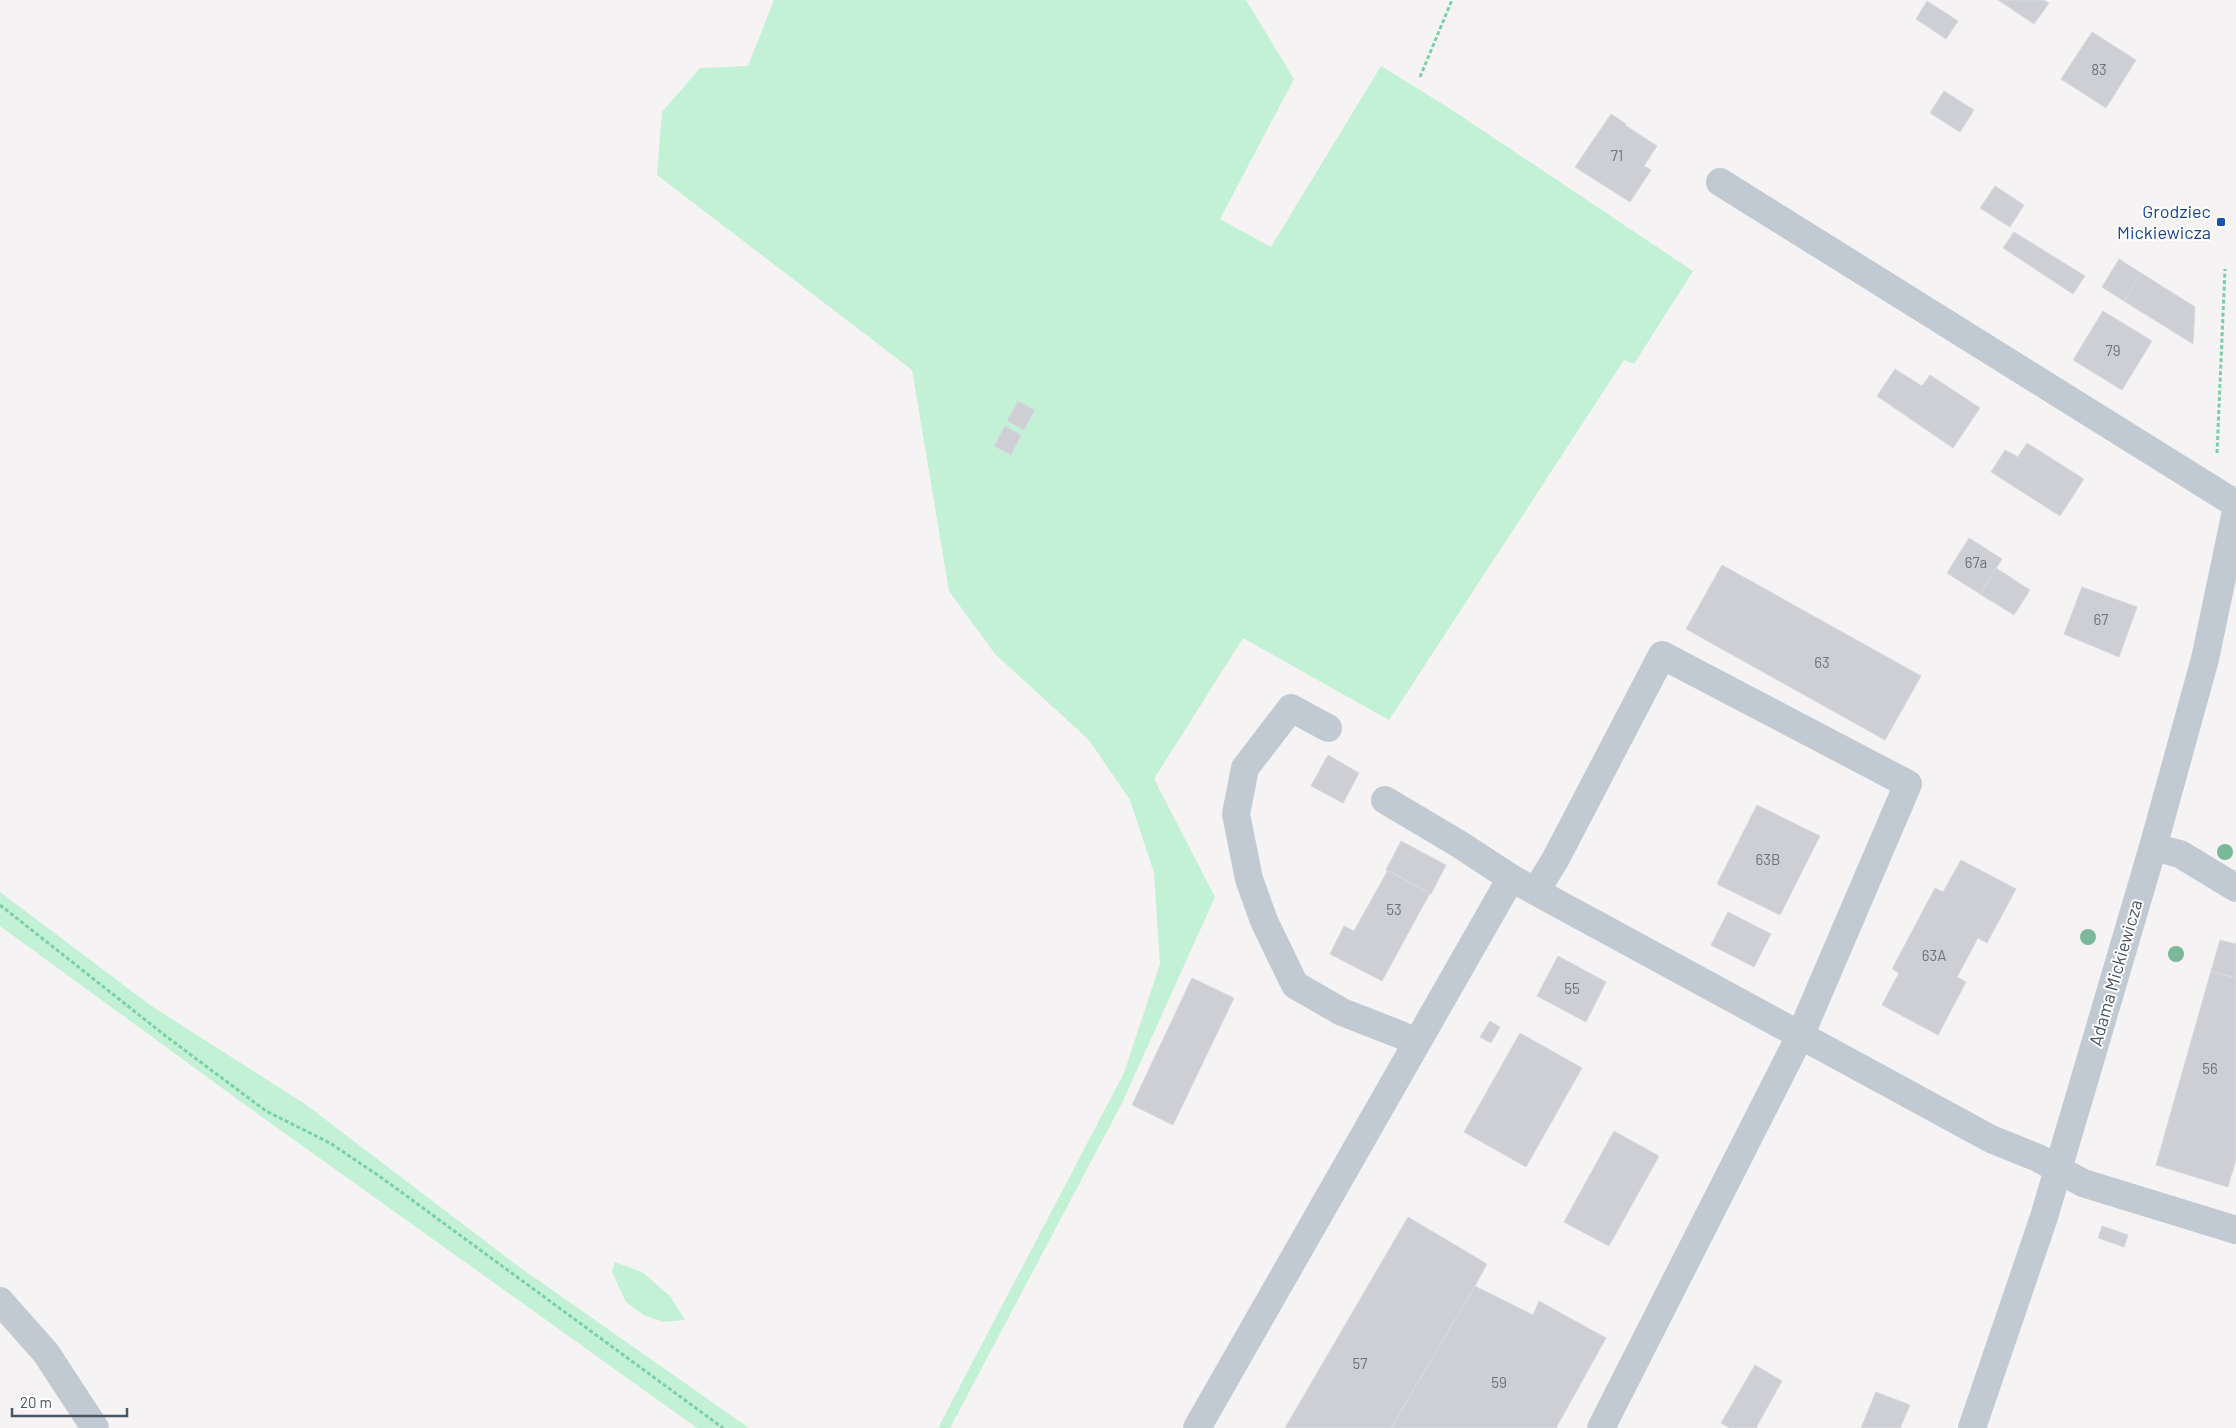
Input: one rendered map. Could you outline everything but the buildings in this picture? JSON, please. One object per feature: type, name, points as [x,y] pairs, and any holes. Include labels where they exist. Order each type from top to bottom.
[{"type":"street","points":[[1720,182],[2236,504]]},
{"type":"street","name":"Adama Mickiewicza","points":[[1972,1428],[1992,1374],[2058,1170],[2153,847],[2205,659],[2236,511]]},
{"type":"street","points":[[1536,891],[1555,860],[1662,655],[1908,784],[1800,1036],[1601,1428]]},
{"type":"street","points":[[1328,728],[1291,708],[1245,768],[1236,814],[1249,880],[1264,921],[1295,985],[1342,1012],[1401,1035],[1416,1043]]},
{"type":"street","points":[[1385,800],[1459,844],[1511,878],[1991,1139],[2038,1158],[2083,1183],[2236,1230]]},
{"type":"street","points":[[2153,847],[2180,854],[2236,888]]},
{"type":"street","points":[[1197,1428],[1511,878]]},
{"type":"street","points":[[0,1301],[46,1354],[95,1428]]},
{"type":"path","points":[[1420,77],[1452,0]]},
{"type":"path","points":[[0,904],[167,1037],[266,1111],[330,1143],[382,1178],[723,1428]]},
{"type":"green space","points":[[774,0],[1246,0],[1294,79],[1220,219],[1271,247],[1381,66],[1449,108],[1693,271],[1634,364],[1624,360],[1389,720],[1243,638],[1154,779],[1215,897],[1122,1103],[950,1428],[938,1428],[1124,1073],[1160,964],[1154,873],[1130,800],[1089,740],[995,654],[949,591],[912,370],[657,175],[662,112],[700,68],[748,66]]},
{"type":"green space","points":[[0,892],[150,1005],[305,1104],[518,1266],[749,1428],[697,1428],[244,1104],[0,926]]},
{"type":"green space","points":[[615,1262],[642,1272],[670,1296],[685,1320],[663,1322],[644,1315],[626,1302],[612,1272]]},
{"type":"place","name":"Grodziec Mickiewicza","points":[[2221,222]]}]
